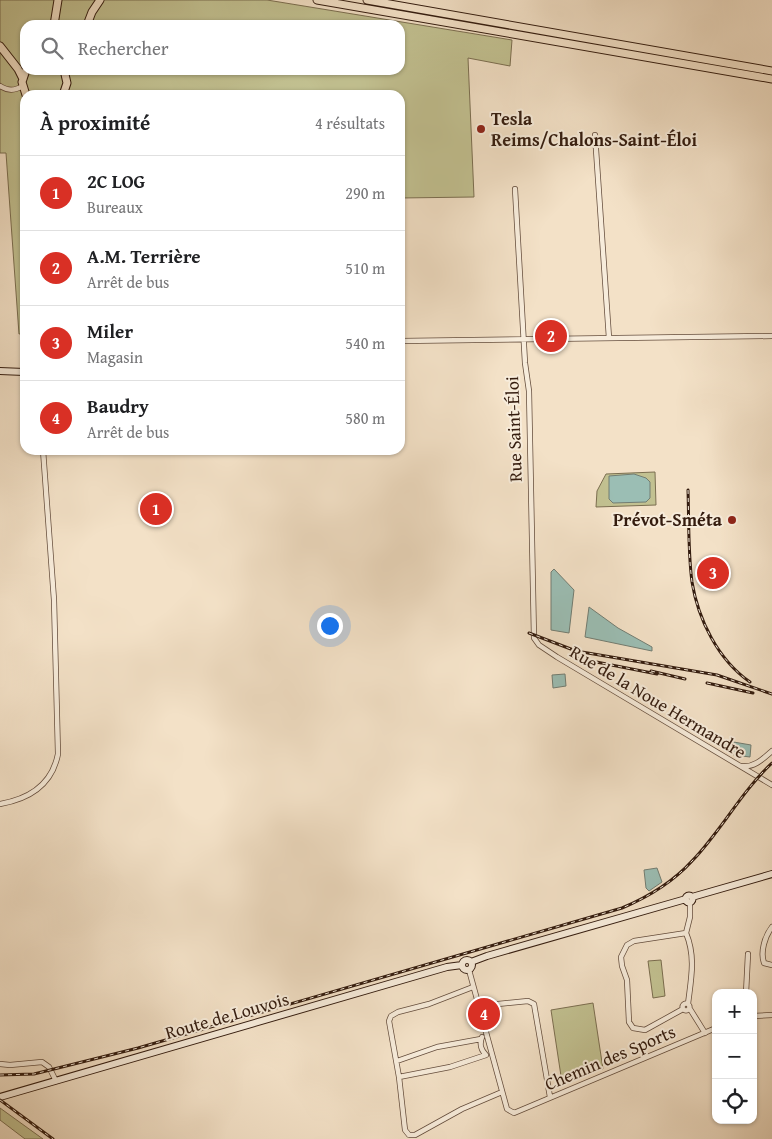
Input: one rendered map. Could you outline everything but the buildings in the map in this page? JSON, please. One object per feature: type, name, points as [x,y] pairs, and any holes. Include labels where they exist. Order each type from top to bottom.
[{"type":"main road","points":[[55,20],[58,0]]},
{"type":"main road","points":[[89,20],[100,0]]},
{"type":"main road","points":[[317,0],[772,79]]},
{"type":"main road","points":[[367,0],[772,70]]},
{"type":"main road","points":[[0,46],[20,74]]},
{"type":"main road","points":[[20,75],[25,90]]},
{"type":"main road","points":[[23,82],[25,75]]},
{"type":"main road","points":[[66,90],[68,75]]},
{"type":"street","points":[[0,86],[15,90],[23,82]]},
{"type":"street","points":[[595,135],[609,338]]},
{"type":"street","name":"Rue Saint-Éloi","points":[[515,189],[525,363],[529,391],[533,634],[537,643],[557,657]]},
{"type":"street","points":[[405,340],[772,336]]},
{"type":"street","points":[[0,371],[20,371]]},
{"type":"street","points":[[0,804],[26,796],[42,787],[52,773],[58,754],[54,600],[44,455]]},
{"type":"street","name":"Rue de la Noue Hermandre","points":[[557,657],[772,785]]},
{"type":"street","points":[[737,765],[744,767],[754,765],[772,751]]},
{"type":"street","points":[[469,970],[464,969],[462,965],[466,960],[471,962],[772,874]]},
{"type":"street","points":[[689,899],[690,916],[686,932],[693,967],[689,1006],[705,1033]]},
{"type":"street","points":[[772,927],[765,941],[763,958],[764,963],[772,965]]},
{"type":"street","points":[[686,932],[634,941],[628,945],[621,957],[627,980],[629,1022],[633,1028],[645,1030],[683,1009],[684,1005],[689,1006]]},
{"type":"street","points":[[746,989],[748,954]]},
{"type":"street","points":[[471,962],[472,967],[469,970],[473,987],[502,1092],[462,1108],[412,1136],[406,1133],[404,1126],[397,1060],[389,1021],[391,1016],[473,987]]},
{"type":"street","name":"Route de Louvois","points":[[0,1097],[447,967],[462,965]]},
{"type":"street","points":[[479,1006],[528,1001],[534,1004],[550,1097]]},
{"type":"street","points":[[757,1015],[772,1015]]},
{"type":"street","name":"Chemin des Sports","points":[[502,1092],[507,1108],[514,1112],[712,1030]]},
{"type":"street","points":[[485,1032],[481,1038],[482,1051],[492,1060]]},
{"type":"street","points":[[397,1060],[437,1047],[481,1038]]},
{"type":"street","points":[[399,1077],[450,1067],[486,1054]]},
{"type":"street","points":[[0,1064],[42,1062],[49,1067],[56,1081]]},
{"type":"shaded area","points":[[0,0],[267,0],[390,20],[20,20],[20,75],[405,75],[405,23],[512,40],[510,66],[468,58],[474,197],[405,198],[405,90],[20,90],[19,334],[6,153],[0,153]]},
{"type":"shaded area","points":[[655,472],[656,505],[596,507],[597,491],[606,474]]},
{"type":"shaded area","points":[[661,960],[665,996],[653,998],[648,961]]},
{"type":"shaded area","points":[[593,1003],[603,1069],[561,1076],[551,1010]]},
{"type":"shaded area","points":[[0,1108],[43,1139],[25,1139],[0,1120]]},
{"type":"water","points":[[634,474],[646,478],[650,482],[650,498],[646,502],[613,503],[609,499],[609,476]]},
{"type":"water","points":[[554,569],[574,590],[569,633],[551,630],[551,572]]},
{"type":"water","points":[[589,607],[618,628],[652,647],[652,651],[585,637]]},
{"type":"water","points":[[565,674],[566,686],[553,688],[552,675]]},
{"type":"water","points":[[722,740],[751,745],[750,757],[734,755],[720,746]]},
{"type":"water","points":[[657,868],[662,882],[649,891],[646,888],[644,870]]},
{"type":"railway","points":[[688,490],[689,548],[692,582],[699,610],[711,638],[719,650],[728,662],[750,682]]},
{"type":"railway","points":[[529,633],[576,651],[717,675],[772,694]]},
{"type":"railway","points":[[571,657],[657,674]]},
{"type":"railway","points":[[651,671],[685,679]]},
{"type":"railway","points":[[707,683],[753,693]]},
{"type":"railway","points":[[0,1075],[34,1074],[138,1048],[622,908],[659,889],[684,869],[712,837],[750,786],[772,763]]},
{"type":"railway","points":[[0,1100],[53,1139]]},
{"type":"place","name":"Tesla Reims/Chalons-Saint-Éloi","points":[[481,129]]},
{"type":"place","name":"A.M. Terrière","points":[[551,336]]},
{"type":"place","name":"2C LOG","points":[[156,509]]},
{"type":"place","name":"Prévot-Sméta","points":[[732,520]]},
{"type":"place","name":"Miler","points":[[713,573]]},
{"type":"place","name":"Baudry","points":[[484,1014]]}]
